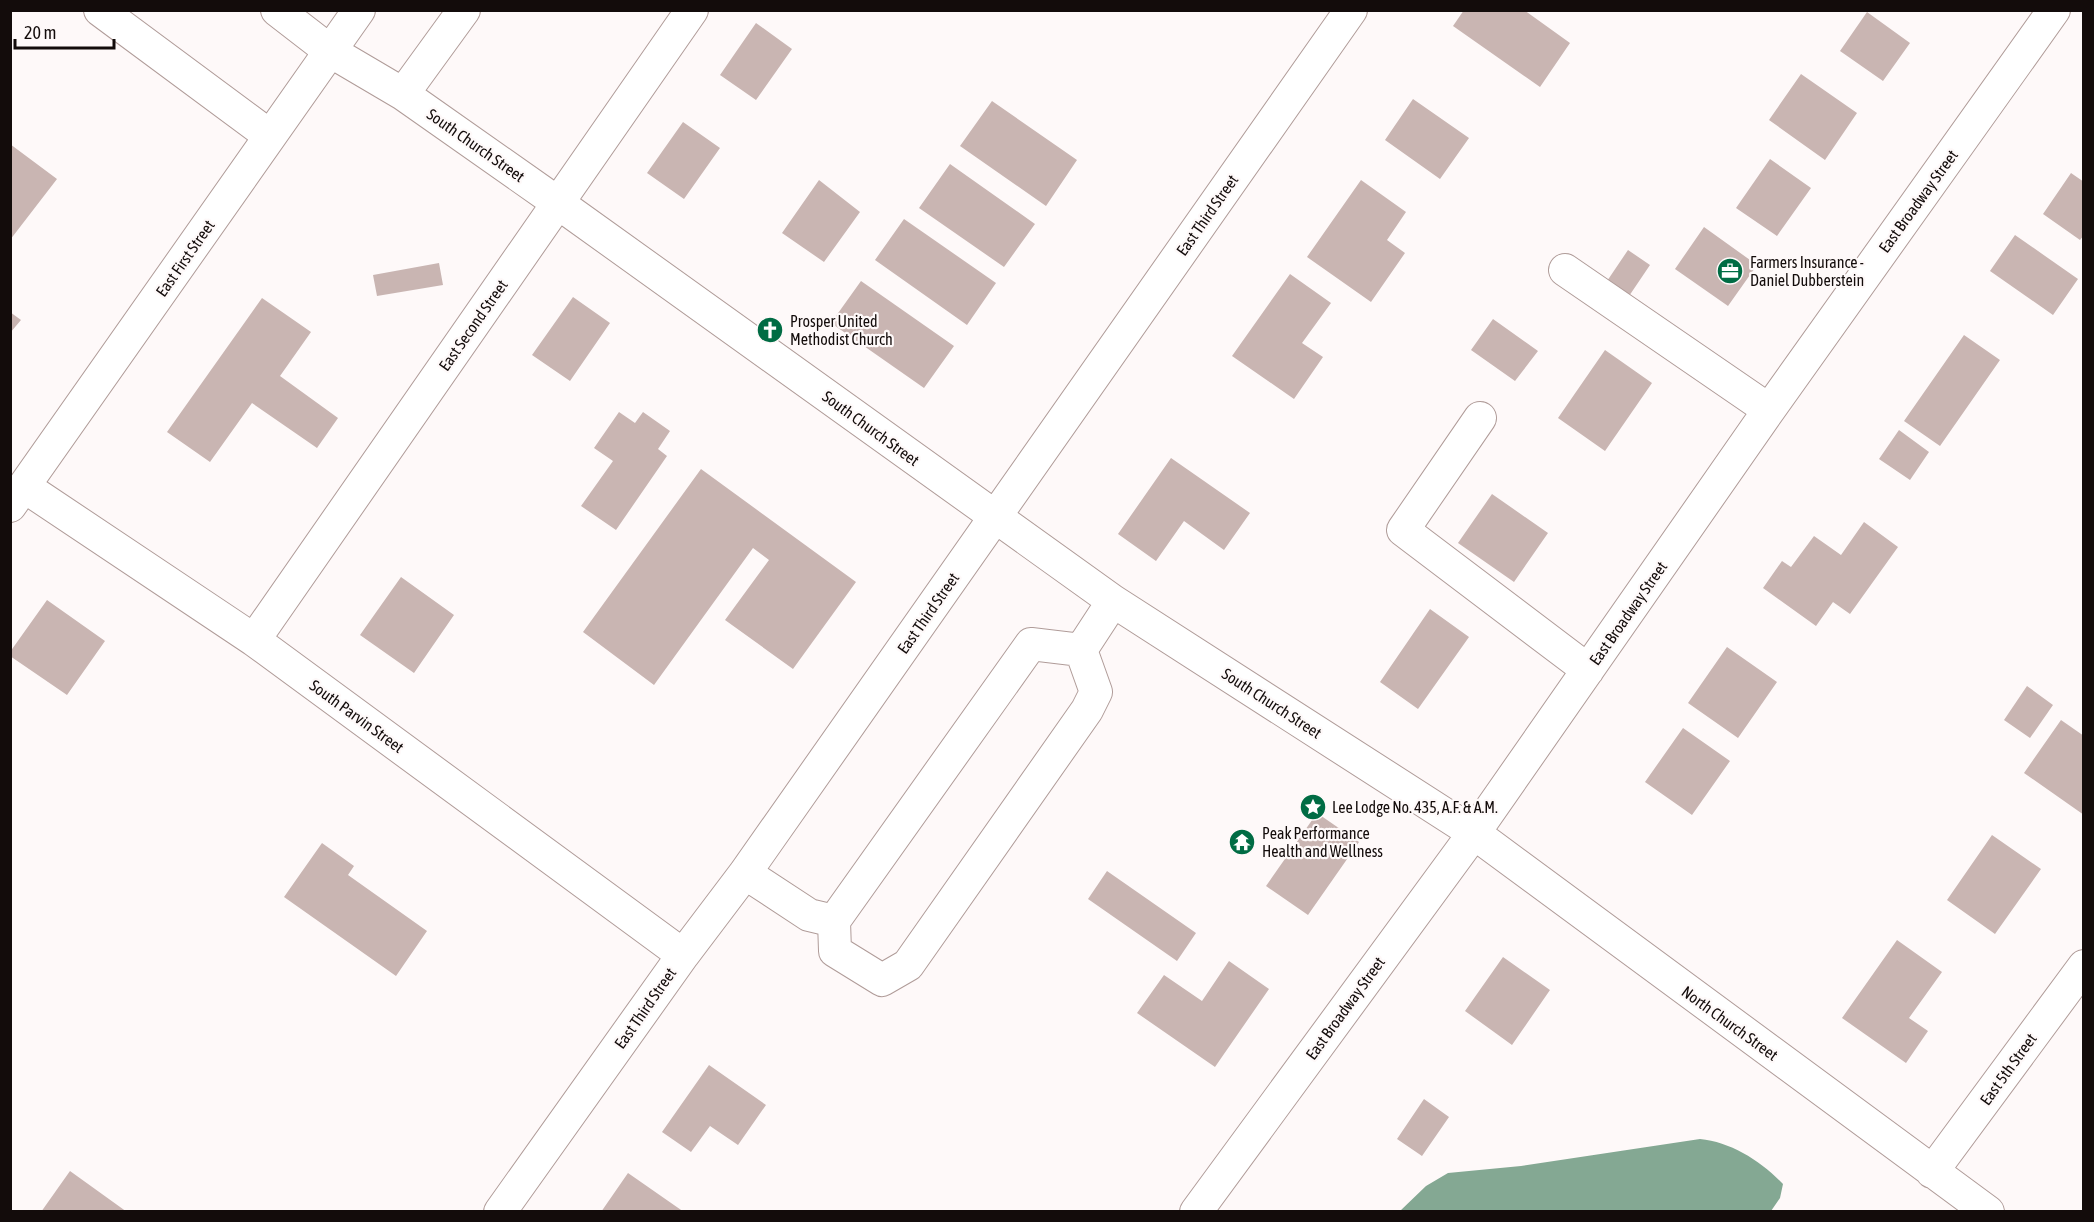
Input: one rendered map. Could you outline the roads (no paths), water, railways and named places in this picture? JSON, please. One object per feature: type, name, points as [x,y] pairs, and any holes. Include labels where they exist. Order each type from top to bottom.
[{"type":"street","points":[[100,10],[270,136]]},
{"type":"street","name":"South Church Street","points":[[277,10],[330,51],[403,94],[558,203],[1113,601],[1474,833]]},
{"type":"street","name":"East First Street","points":[[18,496],[359,10]]},
{"type":"street","points":[[403,94],[464,10]]},
{"type":"street","name":"East Second Street","points":[[254,640],[692,10]]},
{"type":"street","name":"East Third Street","points":[[500,1212],[683,955],[745,873],[1351,10]]},
{"type":"street","name":"East Broadway Street","points":[[1196,1212],[1474,833],[1769,410],[2054,10]]},
{"type":"street","points":[[1565,270],[1769,410]]},
{"type":"street","points":[[1480,418],[1403,530],[1588,670]]},
{"type":"street","name":"South Parvin Street","points":[[18,496],[254,640],[683,955]]},
{"type":"street","points":[[1081,650],[1113,601]]},
{"type":"street","points":[[1031,644],[1081,650],[1096,692],[1087,710],[908,965],[882,980],[835,951],[834,921],[1031,644]]},
{"type":"street","name":"North Church Street","points":[[1474,833],[1988,1212]]},
{"type":"street","points":[[745,873],[808,915],[834,921]]},
{"type":"street","name":"East 5th Street","points":[[1932,1172],[2084,966]]},
{"type":"place","name":"Farmers Insurance - Daniel Dubberstein","points":[[1730,271]]},
{"type":"place","name":"Prosper United Methodist Church","points":[[770,330]]},
{"type":"place","name":"Lee Lodge No. 435, A.F. & A.M.","points":[[1313,807]]},
{"type":"place","name":"Peak Performance Health and Wellness","points":[[1242,842]]}]
